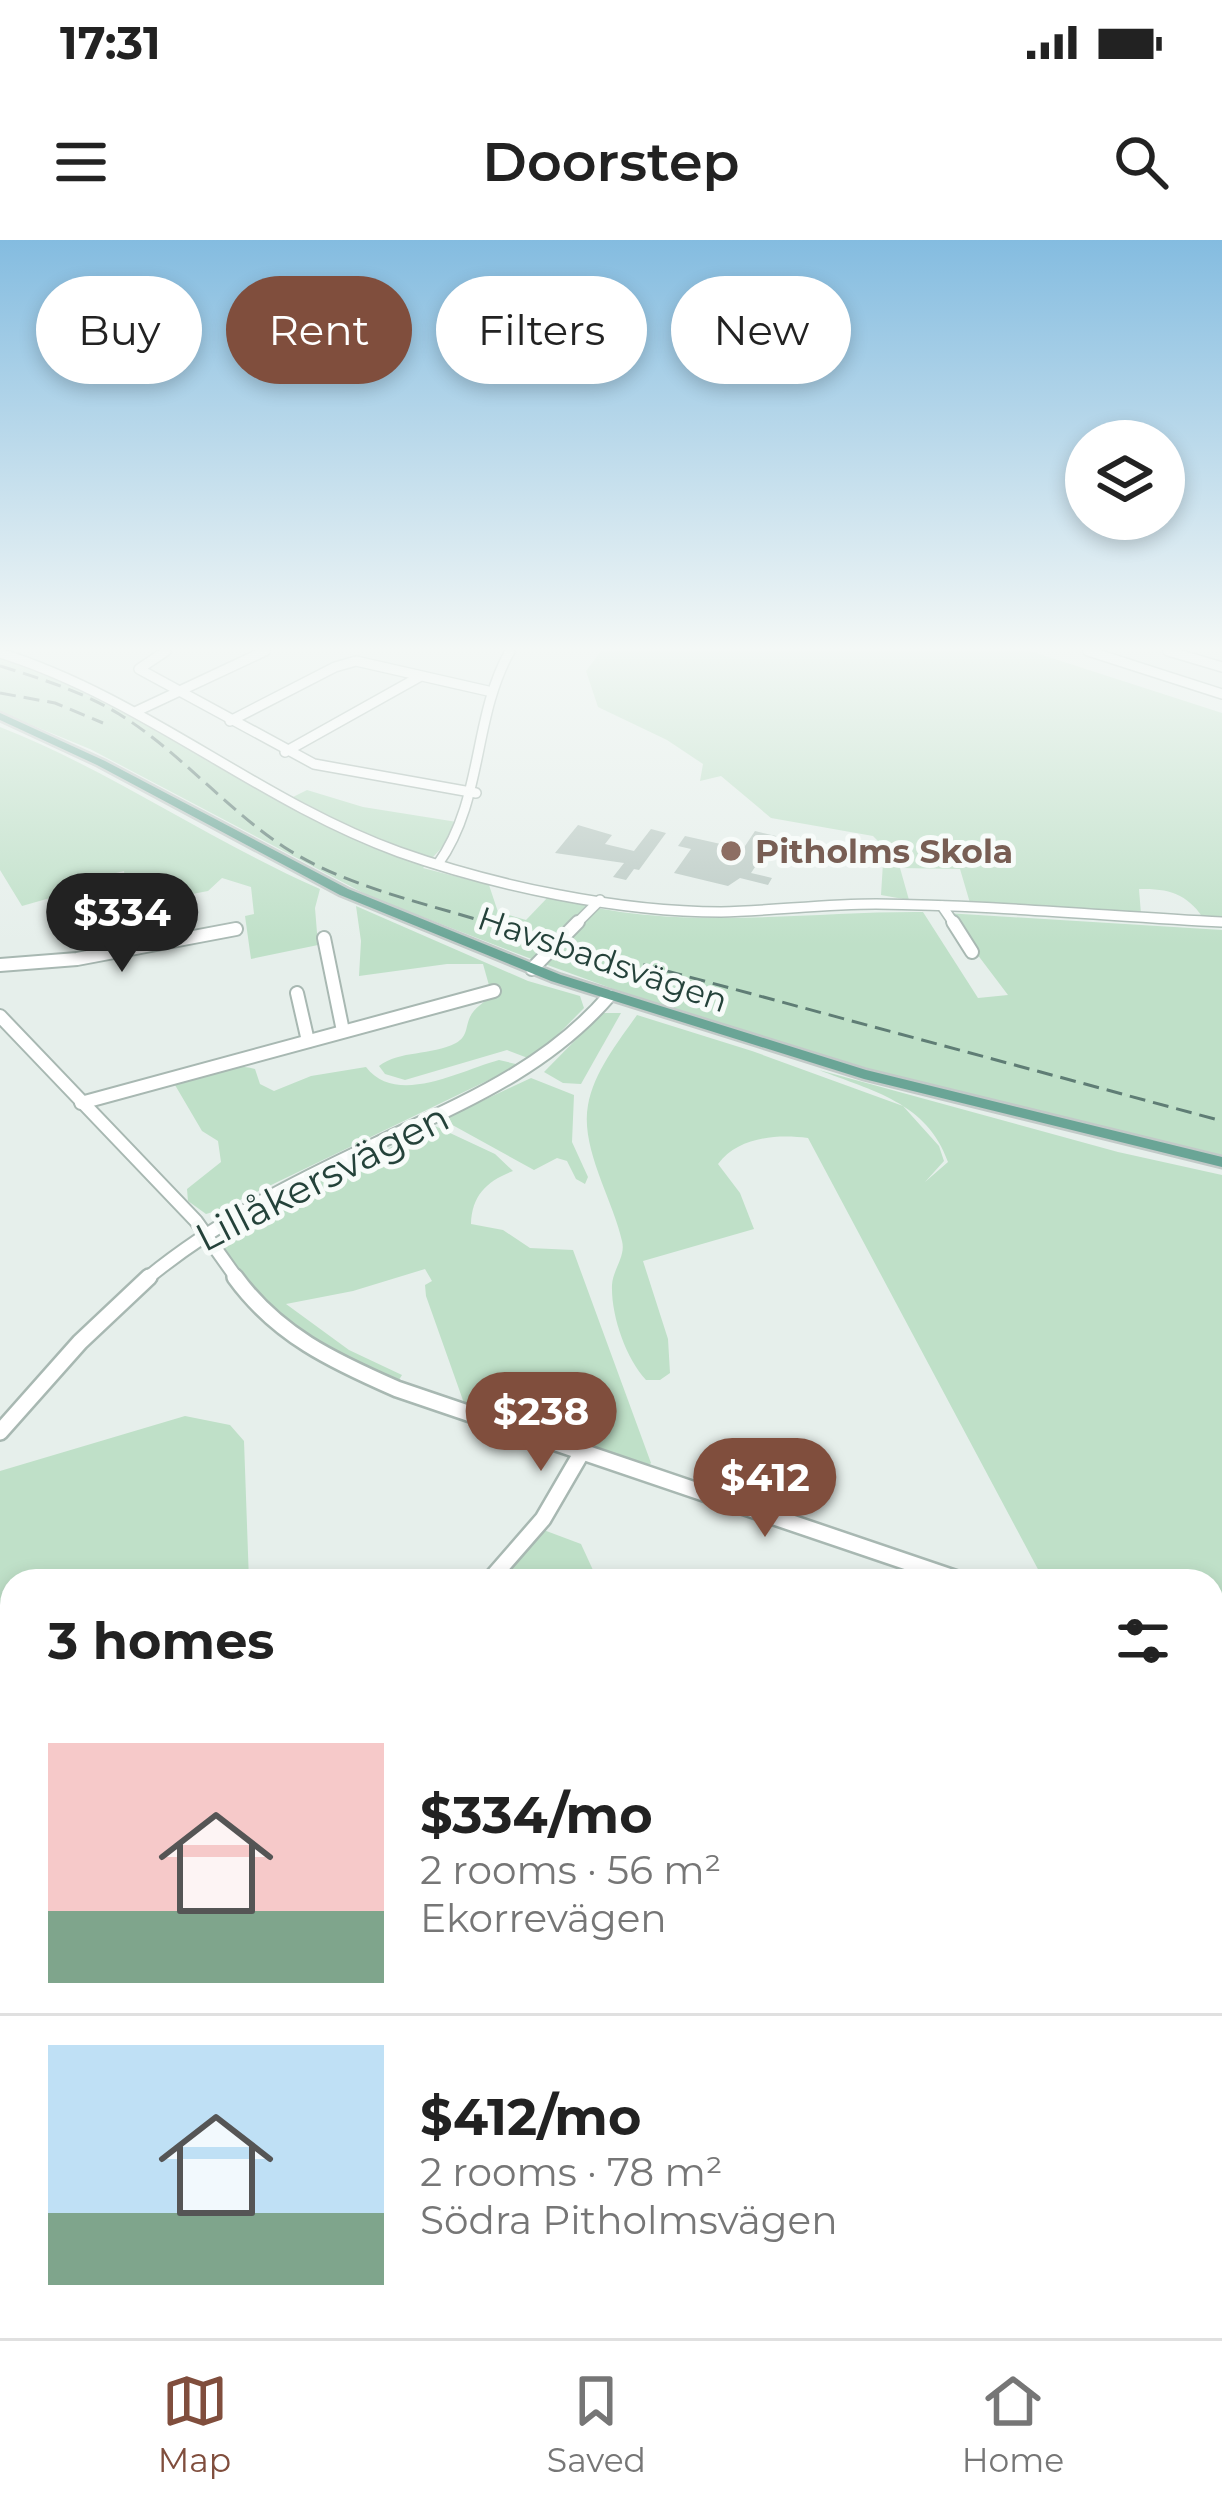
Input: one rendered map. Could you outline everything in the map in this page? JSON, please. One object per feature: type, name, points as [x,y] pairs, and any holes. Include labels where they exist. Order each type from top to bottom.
[{"type":"main road","name":"Havsbadsvägen","points":[[73,749],[307,874],[532,969],[956,1099],[1222,1162]]},
{"type":"street","points":[[201,749],[306,811],[438,864],[600,900],[751,914],[862,904],[1222,922]]},
{"type":"street","points":[[279,749],[338,771],[476,793]]},
{"type":"street","points":[[285,752],[291,749]]},
{"type":"street","points":[[438,864],[458,838],[476,793],[481,749]]},
{"type":"street","points":[[532,969],[600,900]]},
{"type":"street","points":[[942,906],[972,952]]},
{"type":"street","points":[[0,965],[77,959],[236,928]]},
{"type":"street","points":[[324,938],[344,1031]]},
{"type":"street","points":[[81,1103],[494,991]]},
{"type":"street","points":[[297,993],[308,1041]]},
{"type":"street","name":"Lillåkersvägen","points":[[0,1432],[106,1315],[206,1234],[322,1170],[525,1073],[562,1047],[609,996]]},
{"type":"street","points":[[0,1016],[206,1234],[252,1300],[318,1354],[397,1389],[928,1569]]},
{"type":"street","points":[[500,1569],[543,1520],[582,1452]]},
{"type":"green space","points":[[0,749],[49,749],[320,889],[315,908],[318,945],[251,959],[245,916],[254,914],[251,887],[222,878],[208,891],[128,906],[124,871],[63,886],[64,894],[22,906],[0,870]]},
{"type":"green space","points":[[90,749],[197,749],[287,800],[307,790],[363,807],[457,822],[446,843],[423,868],[489,885],[498,912],[526,920],[549,896],[595,908],[688,917],[923,912],[978,998],[1008,995],[946,913],[1222,930],[1222,1158],[970,1100],[630,995],[371,897]]},
{"type":"green space","points":[[680,749],[1222,749],[1222,923],[1206,922],[1178,895],[1150,889],[1139,889],[1141,914],[970,903],[960,869],[900,868],[909,900],[881,895],[884,847],[873,836],[771,818],[721,776],[700,781],[703,764]]},
{"type":"green space","points":[[356,906],[528,981],[580,996],[584,1008],[533,1060],[507,1050],[405,1080],[385,1074],[379,1066],[387,1061],[460,1040],[472,1014],[492,996],[483,964],[359,976]]},
{"type":"green space","points":[[602,1013],[621,1013],[581,1084],[563,1083],[544,1072]]},
{"type":"green space","points":[[637,1015],[902,1106],[819,1070],[1118,1152],[1222,1175],[1222,1569],[1038,1569],[808,1138],[758,1139],[736,1148],[718,1164],[740,1193],[754,1229],[643,1261],[668,1339],[670,1373],[660,1380],[646,1380],[617,1323],[612,1285],[622,1241],[589,1139],[588,1105],[608,1058]],"holes":[[[904,1107],[939,1142],[948,1162],[925,1182],[944,1161],[939,1146]]]},
{"type":"green space","points":[[499,1060],[520,1065],[219,1210],[206,1214],[188,1201],[187,1189],[221,1162],[218,1141],[202,1131],[175,1085],[194,1076],[224,1067],[255,1069],[260,1084],[274,1091],[311,1076],[366,1067],[379,1079],[412,1085]]},
{"type":"green space","points":[[531,1078],[574,1095],[572,1142],[588,1177],[585,1184],[576,1179],[567,1161],[557,1158],[534,1170],[447,1122],[450,1116]]},
{"type":"green space","points":[[435,1126],[495,1154],[513,1171],[483,1190],[471,1224],[503,1230],[530,1248],[573,1250],[651,1463],[648,1466],[465,1406],[426,1296],[425,1285],[432,1281],[425,1269],[353,1291],[286,1304],[349,1350],[402,1375],[397,1383],[313,1344],[263,1302],[235,1268],[221,1236],[233,1224]]},
{"type":"green space","points":[[185,1416],[230,1425],[244,1441],[249,1569],[0,1569],[0,1471]]},
{"type":"green space","points":[[541,1529],[581,1544],[592,1569],[509,1569]]},
{"type":"building","points":[[578,825],[612,835],[605,844],[634,851],[651,829],[666,833],[626,880],[613,877],[624,863],[555,853]]},
{"type":"building","name":"Pitholms Skola","points":[[755,831],[776,836],[751,873],[772,878],[768,885],[740,878],[728,886],[674,873],[691,849],[678,846],[685,836],[743,849]]},
{"type":"railway","points":[[166,749],[284,847],[355,882],[482,921],[1222,1121]]},
{"type":"place","name":"Pitholms Skola","points":[[731,851]]}]
